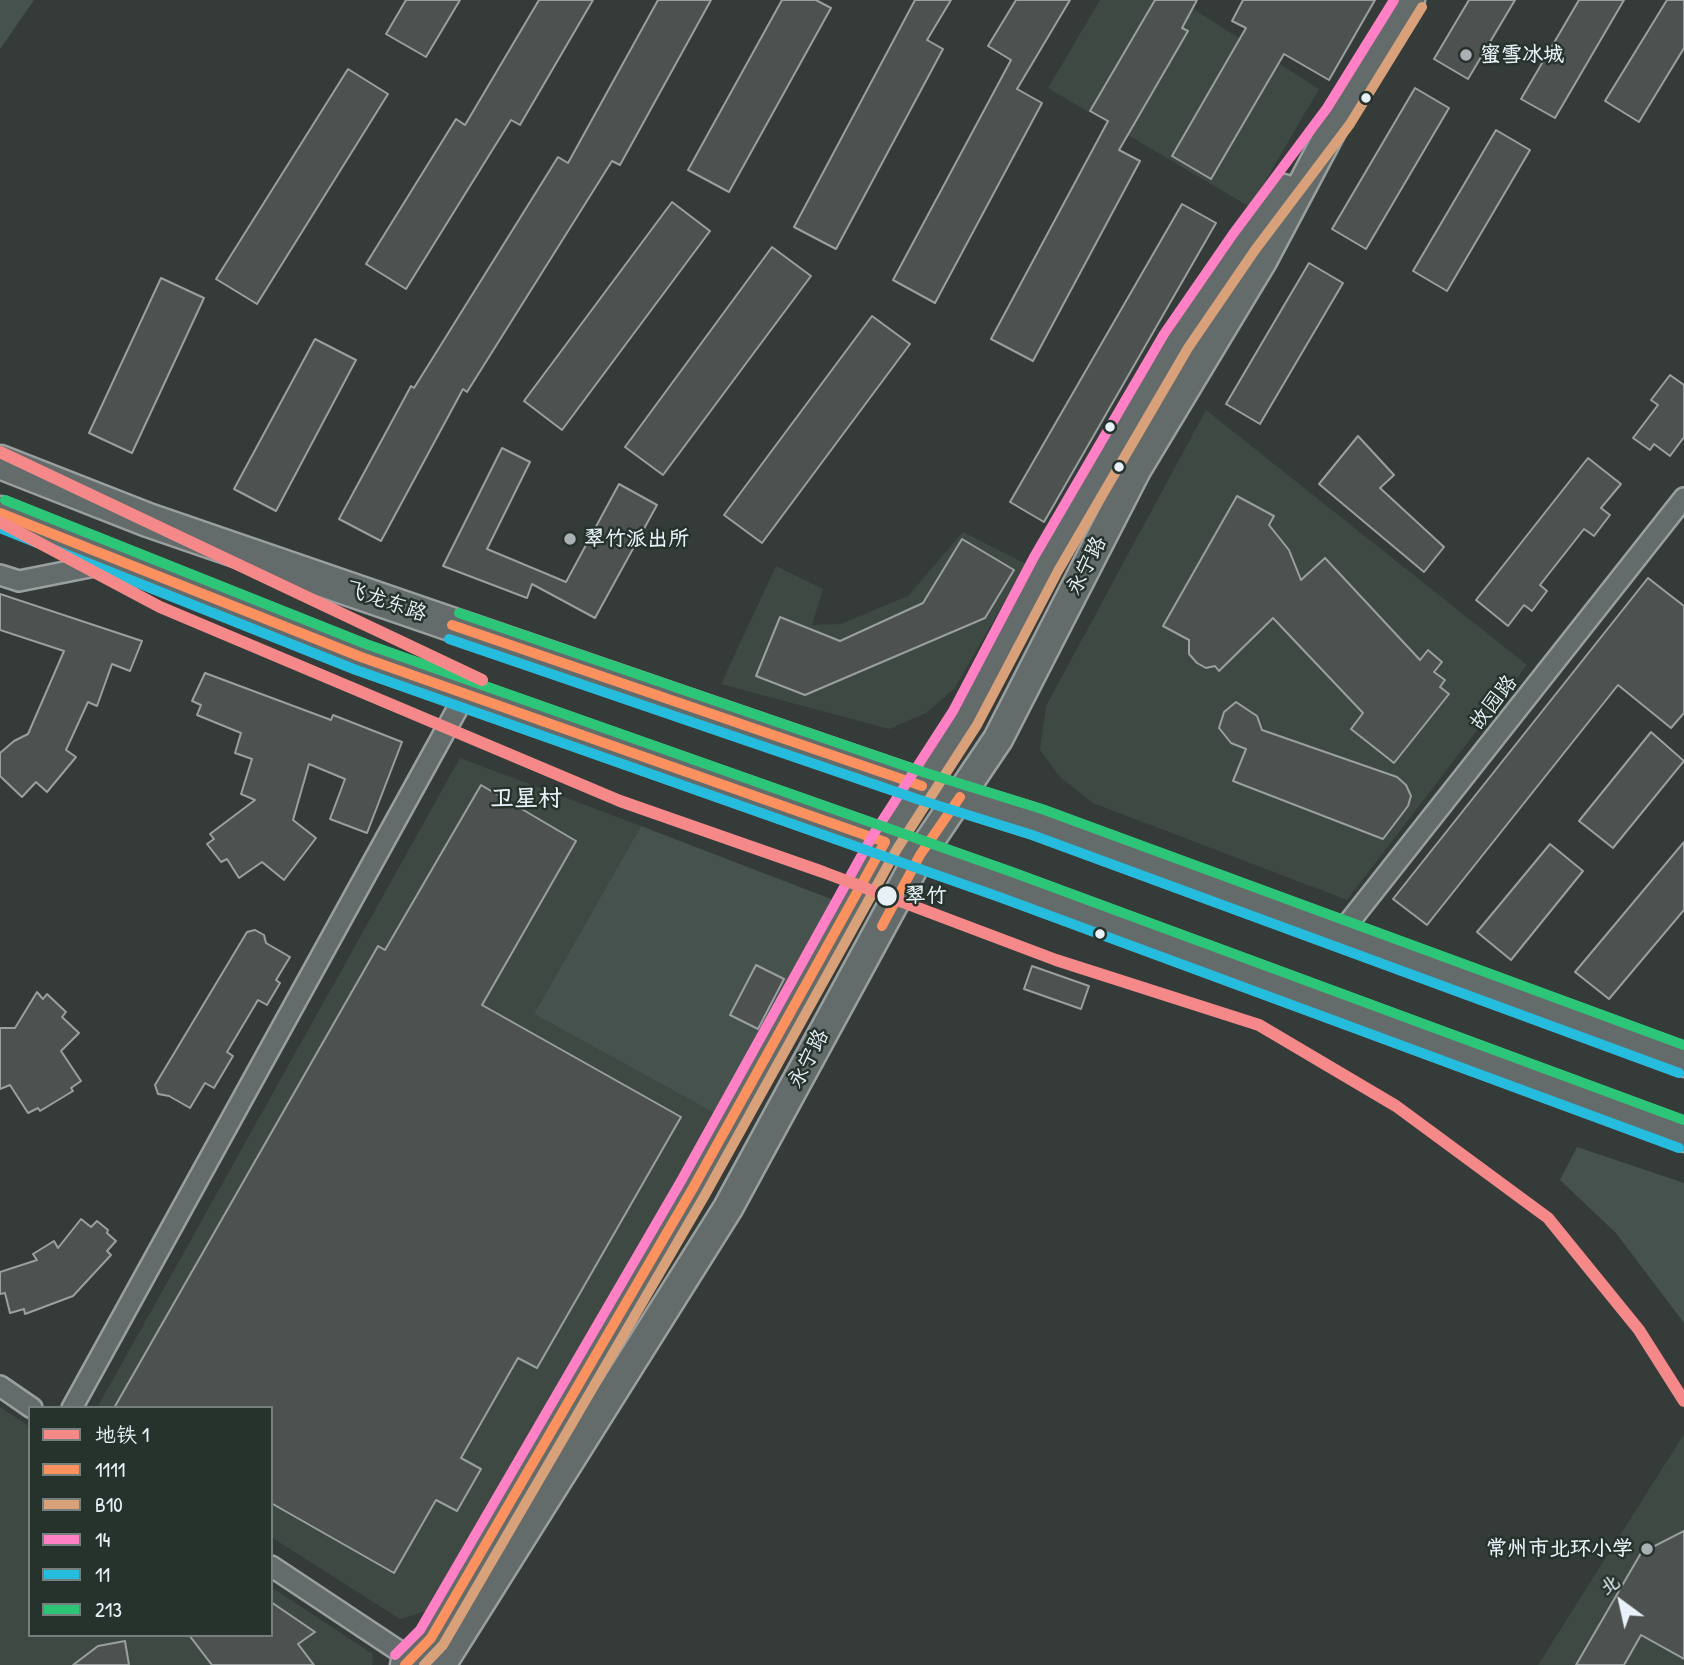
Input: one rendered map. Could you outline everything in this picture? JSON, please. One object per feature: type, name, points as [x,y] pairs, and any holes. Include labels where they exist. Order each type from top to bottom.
[{"type":"main road","points":[[1339,116],[1410,0]]},
{"type":"main road","name":"永宁路","points":[[408,1662],[431,1637],[693,1188],[885,842],[965,718],[1047,561],[1176,341],[1244,242],[1339,116]]},
{"type":"main road","name":"永宁路","points":[[441,1665],[729,1208],[920,855],[998,739],[1136,470],[1262,261],[1339,116]]},
{"type":"main road","name":"飞龙东路","points":[[0,462],[160,524],[922,786],[1037,822],[1684,1060]]},
{"type":"main road","points":[[0,513],[124,560],[361,657],[885,842],[1684,1135]]},
{"type":"street","name":"故园路","points":[[1339,935],[1684,498]]},
{"type":"street","points":[[0,575],[19,581],[124,560]]},
{"type":"street","points":[[73,1406],[466,695]]},
{"type":"street","points":[[0,1386],[29,1406]]},
{"type":"street","points":[[273,1567],[408,1662]]},
{"type":"shaded area","points":[[0,0],[34,0],[0,49]]},
{"type":"shaded area","points":[[1100,0],[1179,0],[1319,89],[1250,207],[1048,88]]},
{"type":"shaded area","points":[[1206,410],[1527,665],[1347,900],[1093,803],[1060,777],[1040,750],[1046,706]]},
{"type":"shaded area","points":[[963,532],[1026,564],[955,688],[926,713],[889,729],[721,684],[776,566],[823,589],[812,625],[841,624],[908,596]]},
{"type":"shaded area","points":[[460,758],[641,826],[534,1014],[716,1114],[430,1610],[400,1619],[273,1538],[273,1406],[98,1406]]},
{"type":"shaded area","points":[[641,826],[831,899],[837,915],[716,1114],[534,1014]]},
{"type":"shaded area","points":[[1577,1147],[1684,1183],[1684,1323],[1616,1233],[1560,1180]]},
{"type":"shaded area","points":[[0,1407],[28,1426],[28,1637],[273,1637],[273,1588],[373,1654],[372,1665],[0,1665]]},
{"type":"shaded area","name":"常州市北环小学","points":[[1684,1434],[1684,1665],[1538,1665]]},
{"type":"building","points":[[406,0],[460,0],[426,57],[386,34]]},
{"type":"building","points":[[539,0],[593,0],[520,125],[511,120],[406,289],[366,264],[456,119],[465,125]]},
{"type":"building","points":[[658,0],[711,0],[620,165],[612,161],[467,392],[463,389],[381,541],[339,519],[411,386],[414,388],[558,157],[568,163]]},
{"type":"building","points":[[782,0],[816,0],[831,8],[729,192],[688,170]]},
{"type":"building","points":[[915,0],[951,0],[927,40],[943,49],[836,249],[794,227]]},
{"type":"building","points":[[1016,0],[1070,0],[1017,89],[1042,103],[935,303],[893,280],[1011,60],[988,46]]},
{"type":"building","points":[[1155,0],[1197,0],[1182,28],[1188,31],[1119,150],[1140,161],[1033,361],[991,339],[1108,121],[1090,111]]},
{"type":"building","points":[[1243,0],[1375,0],[1329,80],[1284,54],[1211,179],[1172,156],[1246,28],[1232,21]]},
{"type":"building","points":[[1469,0],[1515,0],[1468,79],[1434,59]]},
{"type":"building","points":[[1579,0],[1624,0],[1555,118],[1521,99]]},
{"type":"building","points":[[1667,0],[1684,0],[1684,48],[1639,122],[1605,101]]},
{"type":"building","points":[[348,69],[388,94],[257,304],[216,279]]},
{"type":"building","points":[[1415,88],[1449,108],[1366,249],[1332,229]]},
{"type":"building","points":[[1496,130],[1530,150],[1447,291],[1413,271]]},
{"type":"building","points":[[672,202],[710,231],[562,430],[524,401]]},
{"type":"building","points":[[1182,204],[1216,223],[1044,522],[1010,502]]},
{"type":"building","points":[[772,247],[811,276],[663,475],[625,447]]},
{"type":"building","points":[[1309,263],[1343,283],[1260,424],[1226,404]]},
{"type":"building","points":[[161,278],[204,298],[132,453],[89,433]]},
{"type":"building","points":[[872,316],[910,344],[762,543],[724,515]]},
{"type":"building","points":[[315,339],[356,360],[276,511],[234,489]]},
{"type":"building","points":[[1670,375],[1684,385],[1684,437],[1670,456],[1654,444],[1650,450],[1633,438],[1658,405],[1651,400]]},
{"type":"building","points":[[1358,436],[1394,475],[1380,488],[1444,547],[1424,572],[1319,484]]},
{"type":"building","points":[[502,448],[530,462],[487,549],[566,582],[619,484],[657,505],[595,618],[532,584],[527,598],[443,566]]},
{"type":"building","points":[[1588,458],[1621,484],[1601,508],[1610,515],[1594,536],[1584,529],[1540,585],[1547,591],[1532,611],[1524,605],[1508,626],[1476,600]]},
{"type":"building","points":[[1237,496],[1274,516],[1269,525],[1289,550],[1301,580],[1325,558],[1420,660],[1428,650],[1442,662],[1434,672],[1445,680],[1440,687],[1449,694],[1394,763],[1351,729],[1363,713],[1273,618],[1219,671],[1215,666],[1206,668],[1197,663],[1189,654],[1189,640],[1163,626]]},
{"type":"building","points":[[962,539],[1014,570],[985,618],[805,695],[756,676],[780,617],[840,641],[923,603]]},
{"type":"building","points":[[1648,578],[1684,606],[1684,713],[1671,728],[1618,685],[1427,925],[1393,899]]},
{"type":"building","points":[[0,594],[142,641],[130,671],[112,664],[97,706],[88,702],[66,750],[76,757],[47,792],[36,782],[22,797],[0,776],[0,753],[28,734],[64,651],[0,630]]},
{"type":"building","points":[[205,673],[331,720],[333,715],[402,742],[367,833],[330,819],[345,779],[309,764],[293,820],[316,838],[284,880],[262,862],[239,878],[227,859],[221,862],[207,844],[214,839],[210,834],[255,800],[241,794],[252,759],[235,753],[241,733],[197,715],[201,705],[192,701]]},
{"type":"building","points":[[1236,702],[1257,716],[1262,730],[1397,777],[1406,785],[1411,796],[1408,806],[1383,839],[1233,781],[1246,749],[1231,743],[1219,728],[1224,712]]},
{"type":"building","points":[[1651,732],[1684,761],[1613,848],[1579,821]]},
{"type":"building","points":[[481,785],[576,841],[482,1005],[681,1117],[537,1368],[518,1358],[461,1458],[481,1469],[457,1511],[436,1500],[394,1573],[273,1504],[273,1406],[115,1406],[378,946],[385,950]]},
{"type":"building","points":[[1684,842],[1684,910],[1609,999],[1575,972]]},
{"type":"building","points":[[1550,844],[1583,871],[1511,960],[1477,932]]},
{"type":"building","points":[[255,930],[264,935],[266,943],[290,957],[276,980],[280,983],[267,1005],[258,1000],[227,1052],[233,1056],[214,1088],[205,1083],[190,1108],[169,1096],[158,1094],[155,1085],[247,932]]},
{"type":"building","points":[[756,965],[784,979],[758,1029],[730,1015]]},
{"type":"building","points":[[1032,966],[1089,986],[1081,1009],[1024,989]]},
{"type":"building","points":[[37,992],[43,999],[47,994],[66,1012],[62,1017],[79,1033],[61,1051],[81,1081],[71,1088],[73,1091],[40,1111],[38,1108],[28,1113],[10,1085],[0,1089],[0,1028],[15,1028]]},
{"type":"building","points":[[81,1219],[91,1227],[97,1221],[108,1230],[107,1233],[116,1241],[107,1251],[111,1255],[73,1296],[25,1314],[24,1309],[10,1313],[5,1293],[0,1294],[0,1272],[37,1260],[33,1254],[54,1241],[58,1248]]},
{"type":"building","points":[[1684,1531],[1684,1659],[1641,1635],[1624,1665],[1576,1665],[1641,1553]]},
{"type":"building","points":[[273,1603],[315,1632],[298,1644],[314,1665],[212,1665],[191,1637],[273,1637]]},
{"type":"building","points":[[125,1641],[129,1665],[73,1665],[98,1646]]},
{"type":"metro line","name":"1","points":[[0,452],[482,680]]},
{"type":"metro line","name":"1","points":[[0,522],[160,607],[620,801],[823,872],[1056,960],[1259,1025],[1396,1106],[1548,1218],[1639,1330],[1684,1401]]},
{"type":"transit line","name":"14","points":[[395,1655],[420,1630],[681,1181],[873,835],[953,711],[1034,557],[1164,334],[1233,234],[1327,108],[1394,0]]},
{"type":"transit line","name":"B10","points":[[424,1665],[443,1645],[705,1195],[897,849],[977,725],[1058,571],[1188,348],[1255,250],[1350,124],[1422,7]]},
{"type":"transit line","name":"213","points":[[5,500],[366,644],[1012,872],[1684,1120]]},
{"type":"transit line","name":"1111","points":[[0,513],[361,657],[885,842],[693,1188],[431,1638],[405,1665]]},
{"type":"transit line","name":"11","points":[[0,528],[356,670],[1002,898],[1679,1148]]},
{"type":"transit line","name":"213","points":[[459,613],[926,773],[1042,809],[1684,1045]]},
{"type":"transit line","name":"1111","points":[[452,625],[922,786]]},
{"type":"transit line","name":"11","points":[[449,639],[917,799],[1032,835],[1679,1073]]},
{"type":"transit line","name":"1111","points":[[882,926],[920,855],[960,797]]},
{"type":"place","name":"蜜雪冰城","points":[[1466,55]]},
{"type":"place","name":"翠竹派出所","points":[[570,539]]},
{"type":"place","name":"翠竹","points":[[887,896]]},
{"type":"place","name":"常州市北环小学","points":[[1647,1549]]},
{"type":"district","name":"卫星村","points":[[526,800]]}]
